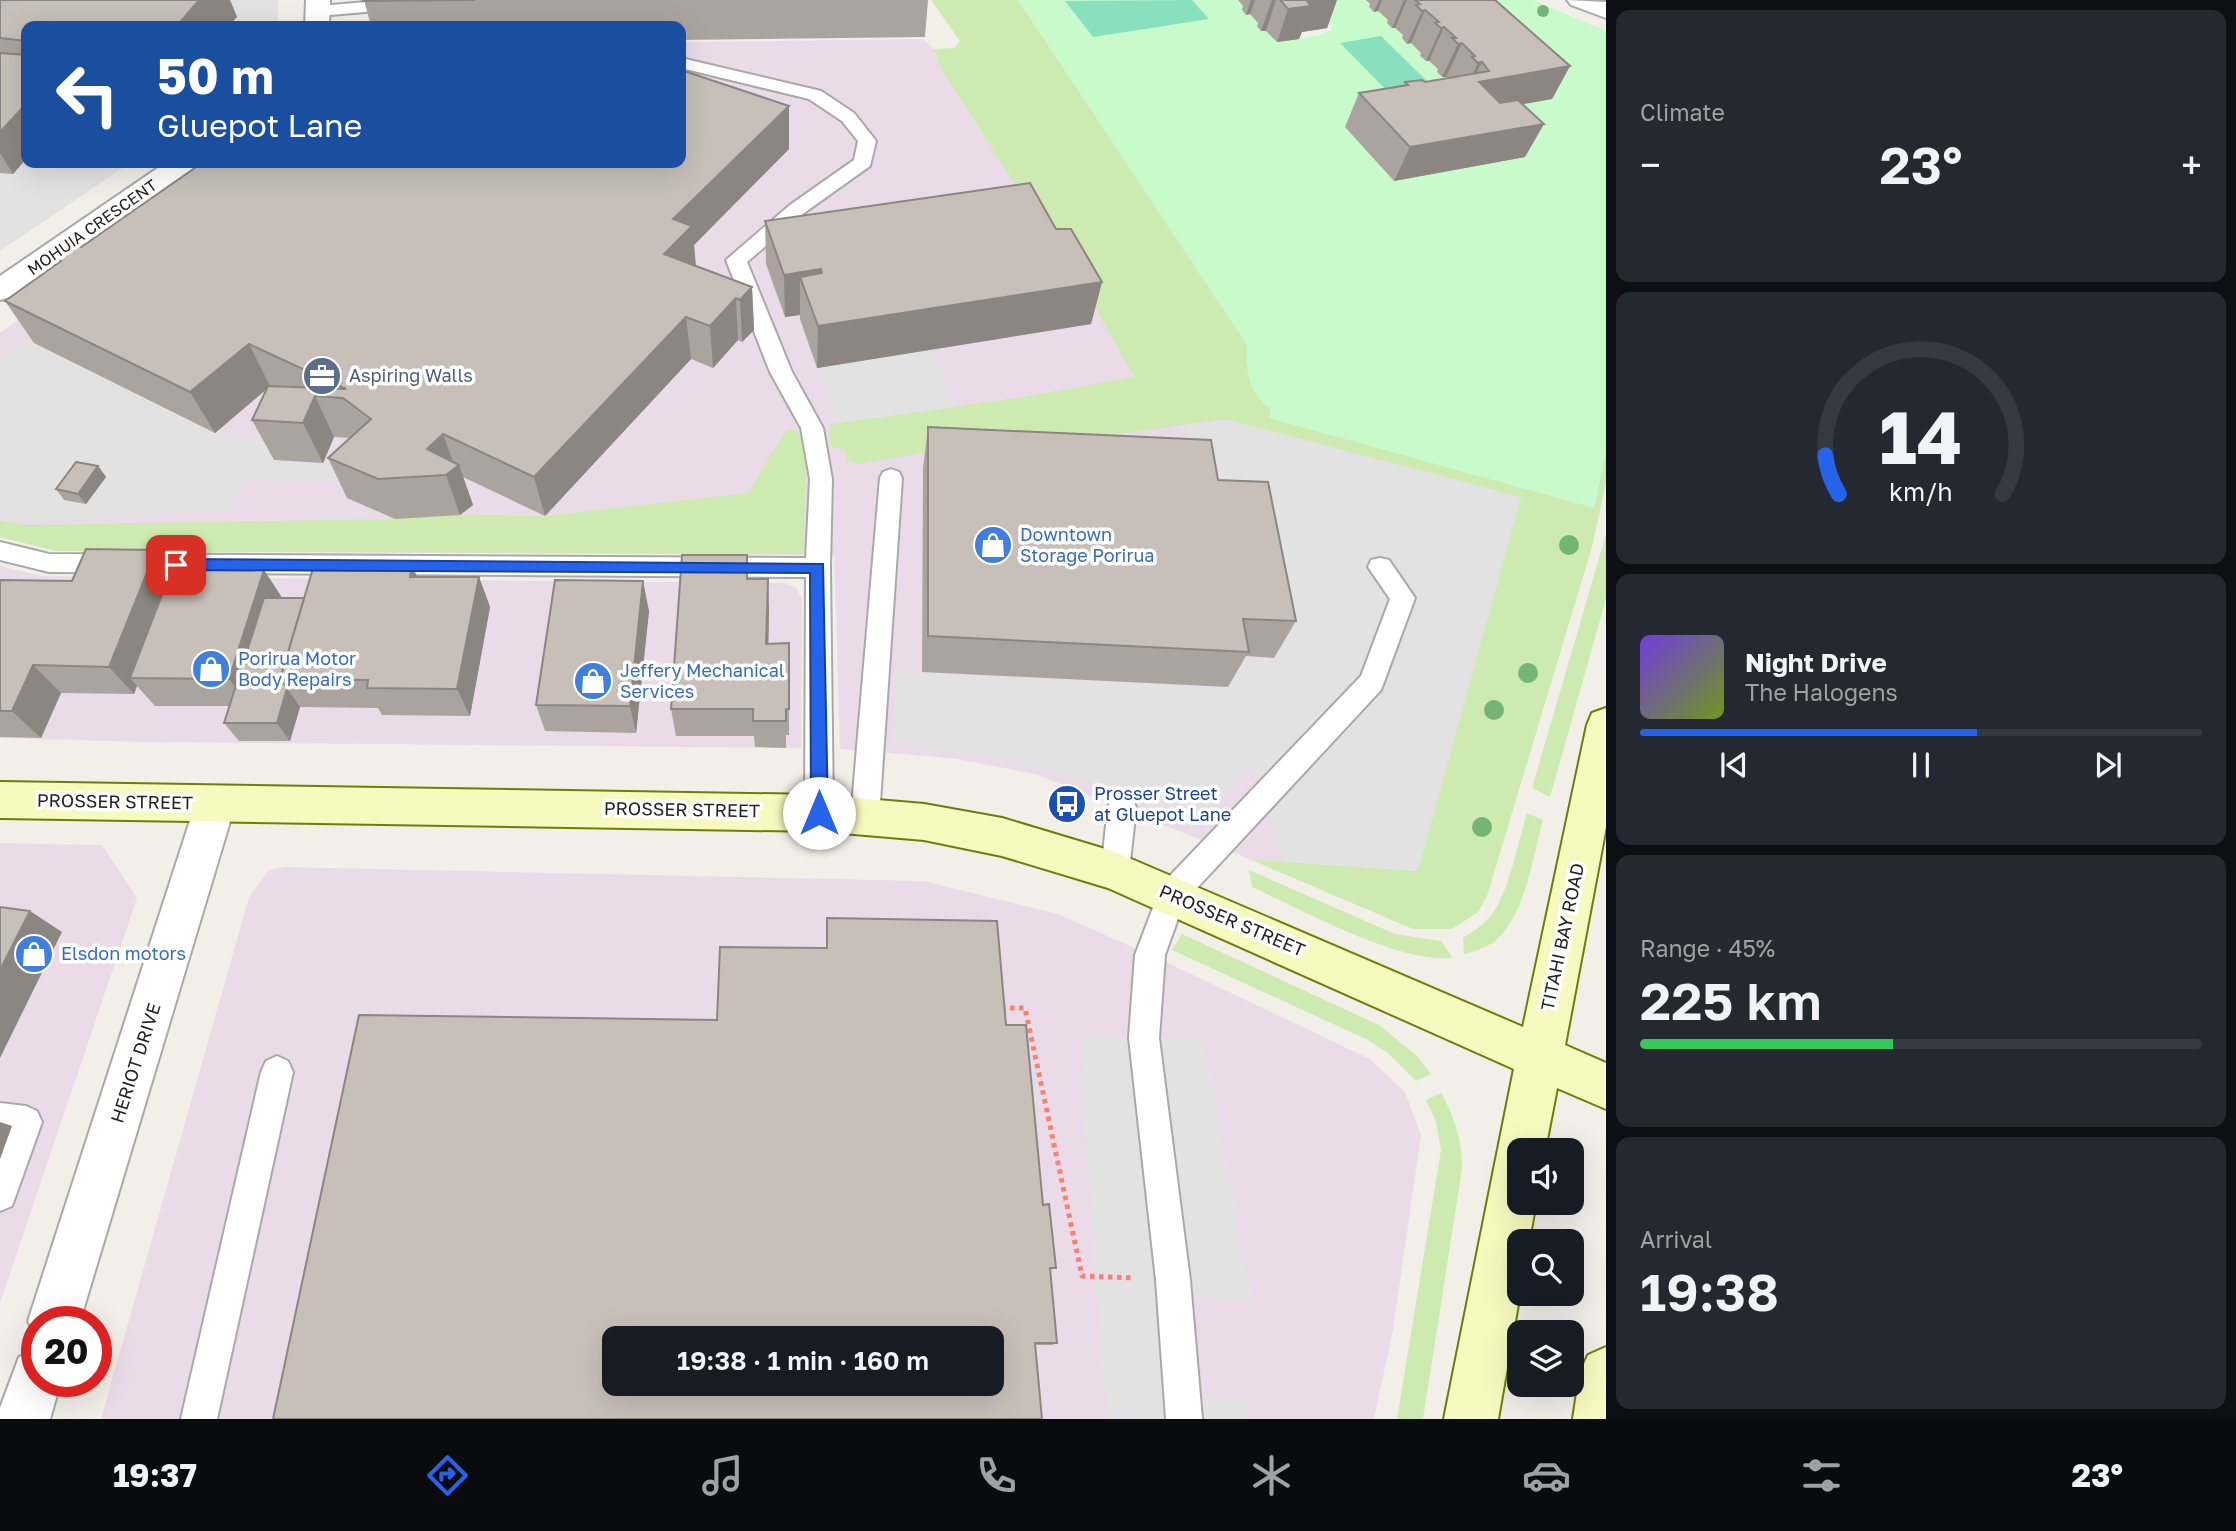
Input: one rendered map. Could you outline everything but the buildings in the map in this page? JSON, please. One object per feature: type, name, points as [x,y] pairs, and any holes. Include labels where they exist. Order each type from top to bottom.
[{"type":"main road","name":"TITAHI BAY ROAD","points":[[1523,1138],[1606,725]]},
{"type":"main road","name":"PROSSER STREET","points":[[0,800],[819,813],[924,822],[1002,837],[1115,871],[1606,1086]]},
{"type":"main road","points":[[1471,1419],[1509,1215]]},
{"type":"main road","points":[[1600,1419],[1606,1373]]},
{"type":"street","points":[[1579,0],[1606,11]]},
{"type":"street","name":"MOHUIA CRESCENT","points":[[0,290],[176,168]]},
{"type":"street","name":"HERIOT DRIVE","points":[[59,1306],[215,805]]},
{"type":"lane","points":[[318,12],[412,4]]},
{"type":"lane","points":[[686,64],[815,95],[848,117],[867,141],[863,162],[797,209],[736,260],[781,372],[812,428],[821,479],[818,568],[819,813]]},
{"type":"lane","points":[[865,817],[891,478]]},
{"type":"lane","points":[[0,551],[49,563],[818,568]]},
{"type":"lane","points":[[1184,1419],[1173,1280],[1144,1038],[1150,955],[1172,894],[1372,682],[1403,598],[1380,567]]},
{"type":"lane","points":[[1115,871],[1122,807]]},
{"type":"lane","points":[[199,1419],[277,1072]]},
{"type":"lane","points":[[0,1119],[26,1122],[0,1194]]},
{"type":"path","points":[[1001,1007],[1025,1008],[1082,1276],[1173,1280]]},
{"type":"shaded area","points":[[186,0],[278,0],[278,21],[221,21]]},
{"type":"shaded area","points":[[923,39],[934,49],[941,69],[1021,194],[1524,489],[1418,871],[1249,859],[1035,774],[951,758],[840,749],[834,555],[56,551],[0,537],[0,333],[230,168],[686,168],[686,42]]},
{"type":"shaded area","points":[[21,162],[21,168],[123,168],[0,251],[0,173]]},
{"type":"shaded area","points":[[27,339],[215,433],[283,441],[274,460],[323,463],[340,472],[339,481],[244,480],[233,511],[24,522],[0,517],[0,358]]},
{"type":"shaded area","points":[[932,350],[957,407],[837,423],[817,368]]},
{"type":"shaded area","points":[[1226,419],[1521,497],[1418,871],[1284,862],[1251,768],[1193,827],[1089,783],[1016,762],[894,743],[896,672],[1228,687],[1186,424]]},
{"type":"shaded area","points":[[0,566],[42,576],[784,583],[796,588],[802,599],[801,748],[146,742],[0,738]]},
{"type":"shaded area","points":[[0,843],[102,845],[137,898],[0,1303]]},
{"type":"shaded area","points":[[285,867],[924,881],[1058,914],[1166,962],[1370,1059],[1405,1092],[1421,1135],[1393,1330],[1374,1419],[101,1419],[107,1397],[112,1397],[112,1380],[249,897],[269,870]]},
{"type":"shaded area","points":[[1080,1037],[1204,1039],[1252,1301],[1175,1300],[1182,1395],[1247,1401],[1248,1419],[1108,1419],[1100,1349]]},
{"type":"green space","points":[[931,0],[1018,0],[1049,46],[1606,118],[1606,483],[1592,547],[1487,896],[1478,912],[1452,929],[1413,929],[1249,859],[1418,871],[1226,419],[1084,439],[1012,438],[858,464],[847,461],[845,450],[830,446],[830,424],[1023,397],[1134,377],[1043,213],[1021,194],[941,69],[934,49],[954,48],[960,41]]},
{"type":"green space","points":[[1018,0],[1238,0],[1246,9],[1246,15],[1250,14],[1277,42],[1325,34],[1324,32],[1332,30],[1332,26],[1307,0],[1366,0],[1374,11],[1378,11],[1405,38],[1407,44],[1411,43],[1424,55],[1421,57],[1440,71],[1437,72],[1446,77],[1524,157],[1442,0],[1533,0],[1606,31],[1606,453],[1594,508],[1269,418],[1270,409],[1257,395],[1250,381],[1247,345]]},
{"type":"green space","points":[[1192,0],[1209,19],[1093,37],[1065,1]]},
{"type":"green space","points":[[1381,36],[1441,95],[1399,103],[1340,43]]},
{"type":"green space","points":[[796,429],[807,447],[803,554],[56,551],[0,537],[0,521],[30,525],[395,519],[460,515],[545,516],[748,493],[786,430]]},
{"type":"green space","points":[[1606,534],[1606,599],[1550,797],[1532,788]]},
{"type":"green space","points":[[1527,813],[1543,820],[1518,909],[1494,942],[1464,954],[1463,938],[1486,921],[1499,903],[1509,878]]},
{"type":"green space","points":[[1249,870],[1395,934],[1441,941],[1453,958],[1405,952],[1351,933],[1252,887]]},
{"type":"green space","points":[[1182,934],[1379,1025],[1418,1057],[1431,1074],[1416,1081],[1388,1053],[1368,1040],[1172,950]]},
{"type":"green space","points":[[1441,1093],[1457,1130],[1462,1169],[1423,1419],[1397,1419],[1441,1150],[1436,1121],[1426,1100]]},
{"type":"place","name":"Aspiring Walls","points":[[322,376]]},
{"type":"place","name":"Downtown Storage Porirua","points":[[993,545]]},
{"type":"place","name":"Porirua Motor Body Repairs","points":[[211,669]]},
{"type":"place","name":"Jeffery Mechanical Services","points":[[593,681]]},
{"type":"place","name":"Prosser Street at Gluepot Lane","points":[[1067,804]]},
{"type":"place","name":"Elsdon motors","points":[[34,954]]},
{"type":"route","points":[[176,565],[818,568],[819,813]]}]
